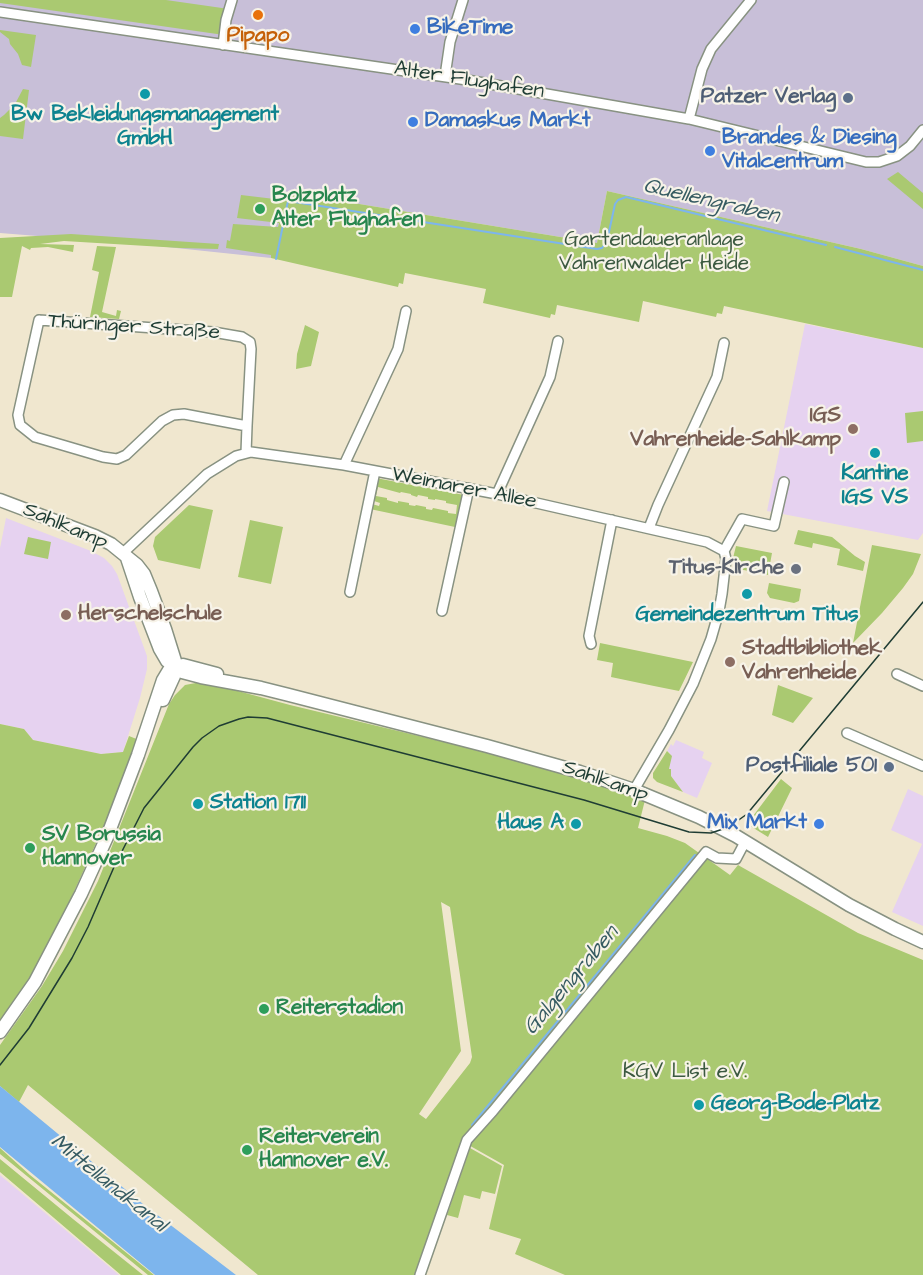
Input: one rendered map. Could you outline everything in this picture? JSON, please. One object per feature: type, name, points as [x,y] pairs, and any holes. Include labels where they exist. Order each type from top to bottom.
[{"type":"street","points":[[223,45],[226,20],[232,0]]},
{"type":"street","points":[[445,76],[450,42],[463,0]]},
{"type":"street","points":[[689,119],[702,69],[711,49],[751,0]]},
{"type":"street","name":"Alter Flughafen","points":[[0,12],[445,76],[689,119],[866,162],[879,162],[897,156],[910,146],[923,130]]},
{"type":"street","points":[[344,465],[398,350],[406,311]]},
{"type":"street","name":"Thüringer Straße","points":[[246,453],[251,349],[250,342],[242,337],[213,332],[39,320],[18,415],[20,425],[35,437],[117,459],[126,455],[162,421],[173,415],[184,414],[247,426]]},
{"type":"street","points":[[496,494],[550,377],[558,341]]},
{"type":"street","points":[[649,528],[717,377],[724,343]]},
{"type":"street","name":"Weimarer Allee","points":[[125,555],[207,474],[236,456],[251,452],[344,465],[469,488],[707,542],[724,551]]},
{"type":"street","points":[[350,592],[375,471]]},
{"type":"street","points":[[634,790],[693,684],[711,639],[722,594],[726,559],[724,551],[742,519],[774,526],[784,482]]},
{"type":"street","points":[[442,611],[469,488]]},
{"type":"street","name":"Sahlkamp","points":[[0,500],[95,537],[137,565],[144,574],[165,629],[175,667]]},
{"type":"street","points":[[591,644],[589,636],[612,520]]},
{"type":"street","name":"Sahlkamp","points":[[125,555],[160,649],[167,661],[175,667],[187,665],[204,674],[537,759],[634,790],[699,818],[746,842],[849,904],[923,942]]},
{"type":"street","name":"Sahlkamp","points":[[165,629],[182,654],[204,674]]},
{"type":"street","points":[[160,649],[163,680]]},
{"type":"street","points":[[0,1032],[35,982],[81,894],[107,837],[163,680],[169,670],[175,667]]},
{"type":"street","points":[[146,733],[173,680],[175,667]]},
{"type":"street","points":[[163,699],[183,682],[204,674]]},
{"type":"street","points":[[897,674],[923,686]]},
{"type":"street","points":[[847,733],[923,766]]},
{"type":"street","points":[[420,1275],[467,1140],[706,852],[717,858],[736,859],[746,842]]},
{"type":"shaded area","points":[[0,0],[923,0],[923,266],[861,249],[607,191],[597,243],[286,192],[271,258],[0,233]]},
{"type":"shaded area","name":"IGS Vahrenheide-Sahlkamp","points":[[805,324],[923,348],[923,533],[918,540],[767,511]]},
{"type":"shaded area","name":"Herschelschule","points":[[6,518],[91,551],[104,558],[117,574],[147,656],[147,669],[140,698],[123,752],[101,754],[33,740],[24,729],[0,724],[0,548]]},
{"type":"shaded area","points":[[676,740],[704,752],[702,758],[712,763],[697,798],[683,792],[671,776],[670,753],[667,751]]},
{"type":"shaded area","points":[[908,789],[923,796],[923,926],[892,912],[922,844],[891,830]]},
{"type":"shaded area","points":[[0,1175],[119,1275],[0,1275]]},
{"type":"green space","points":[[0,0],[166,0],[229,9],[224,35],[0,3]]},
{"type":"green space","points":[[0,30],[36,35],[31,67],[22,65],[9,39]]},
{"type":"green space","points":[[23,89],[29,90],[23,139],[0,136],[0,118],[15,104]]},
{"type":"green space","points":[[898,172],[923,193],[923,209],[887,179]]},
{"type":"green space","name":"Gartendaueranlage Vahrenwalder Heide","points":[[607,191],[861,249],[923,266],[923,348],[724,306],[722,314],[717,313],[716,317],[643,301],[639,322],[557,305],[555,315],[551,314],[550,318],[483,303],[486,289],[405,273],[403,284],[399,283],[398,287],[271,258],[271,255],[226,248],[227,240],[230,241],[233,224],[278,227],[279,223],[237,218],[241,195],[283,200],[286,192],[597,243]]},
{"type":"green space","points":[[71,234],[219,244],[218,249],[64,241],[40,244],[74,245],[73,252],[48,247],[31,248],[30,250],[22,246],[12,297],[0,297],[0,238]]},
{"type":"green space","points":[[97,246],[116,247],[102,312],[116,316],[117,310],[121,311],[119,319],[90,317],[99,272],[92,270]]},
{"type":"green space","points":[[305,325],[319,332],[311,366],[296,369],[297,354]]},
{"type":"green space","points":[[923,411],[923,441],[907,443],[905,413]]},
{"type":"green space","points":[[376,478],[464,495],[458,526],[455,527],[370,509],[372,504],[379,506],[380,503],[372,499]],"holes":[[[378,487],[428,497],[428,499],[457,505],[456,514],[433,508],[432,510],[426,509],[426,507],[409,505],[409,503],[398,501],[398,503],[376,496]]]},
{"type":"green space","points":[[189,505],[213,510],[200,569],[158,560],[153,546],[155,537]]},
{"type":"green space","points":[[250,520],[283,527],[271,584],[238,577]]},
{"type":"green space","points":[[798,530],[832,537],[865,562],[863,571],[837,565],[840,549],[813,543],[812,548],[794,544]]},
{"type":"green space","points":[[28,537],[51,542],[48,559],[24,554]]},
{"type":"green space","points":[[872,545],[921,554],[913,574],[903,588],[853,643]]},
{"type":"green space","points":[[736,546],[772,553],[768,575],[734,568],[733,558]]},
{"type":"green space","points":[[769,583],[801,589],[799,601],[794,603],[770,598],[767,593]]},
{"type":"green space","points":[[600,643],[693,662],[679,691],[654,686],[611,677],[613,663],[597,660]]},
{"type":"green space","name":"KGV List e.V.","points":[[201,682],[212,684],[469,748],[559,772],[645,800],[638,828],[685,843],[730,875],[738,865],[858,933],[923,960],[923,1275],[565,1275],[515,1254],[521,1239],[489,1229],[504,1165],[465,1143],[417,1275],[258,1275],[28,1085],[19,1102],[0,1086],[0,1045],[42,986],[63,951],[98,881],[169,704],[185,685]],"holes":[[[441,902],[450,907],[472,1057],[470,1063],[426,1119],[419,1114],[461,1051]]]},
{"type":"green space","points":[[778,685],[813,698],[793,723],[772,715]]},
{"type":"green space","points":[[0,724],[24,729],[33,740],[101,754],[123,752],[129,736],[139,740],[111,810],[58,927],[29,979],[0,1022]]},
{"type":"green space","points":[[667,751],[672,756],[669,769],[671,769],[671,776],[683,792],[657,782],[653,778],[653,773]]},
{"type":"green space","points":[[781,779],[792,788],[768,837],[747,824]]},
{"type":"green space","points":[[0,1148],[154,1275],[148,1275],[0,1154]]},
{"type":"green space","points":[[470,1148],[502,1166],[495,1194],[482,1191],[480,1199],[464,1195],[458,1218],[447,1215]]},
{"type":"green space","points":[[0,1159],[143,1275],[121,1275],[0,1172]]},
{"type":"water","name":"Mittellandkanal","points":[[0,1086],[143,1204],[236,1275],[155,1275],[0,1147]]},
{"type":"waterway","name":"Quellengraben","points":[[276,259],[288,201],[597,249],[602,248],[607,241],[615,204],[626,197],[826,245]]},
{"type":"waterway","name":"Quellengraben","points":[[835,247],[923,270]]},
{"type":"waterway","name":"Galgengraben","points":[[472,1125],[695,855]]},
{"type":"tram line","points":[[0,1065],[29,1028],[72,958],[144,808],[193,747],[219,726],[248,717],[267,718],[584,800],[689,832],[711,833],[729,827],[747,814],[923,602]]},
{"type":"place","name":"Pipapo","points":[[258,15]]},
{"type":"place","name":"BikeTime","points":[[415,29]]},
{"type":"place","name":"Bw Bekleidungsmanagement GmbH","points":[[145,94]]},
{"type":"place","name":"Patzer Verlag","points":[[848,98]]},
{"type":"place","name":"Damaskus Markt","points":[[413,122]]},
{"type":"place","name":"Brandes & Diesing Vitalcentrum","points":[[710,151]]},
{"type":"place","name":"Bolzplatz Alter Flughafen","points":[[260,209]]},
{"type":"place","name":"IGS Vahrenheide-Sahlkamp","points":[[853,429]]},
{"type":"place","name":"Kantine IGS VS","points":[[875,453]]},
{"type":"place","name":"Titus-Kirche","points":[[796,569]]},
{"type":"place","name":"Gemeindezentrum Titus","points":[[747,594]]},
{"type":"place","name":"Herschelschule","points":[[66,615]]},
{"type":"place","name":"Stadtbibliothek Vahrenheide","points":[[730,662]]},
{"type":"place","name":"Postfiliale 501","points":[[889,767]]},
{"type":"place","name":"Station 1711","points":[[198,804]]},
{"type":"place","name":"Haus A","points":[[576,824]]},
{"type":"place","name":"Mix Markt","points":[[819,824]]},
{"type":"place","name":"SV Borussia Hannover","points":[[30,848]]},
{"type":"place","name":"Reiterstadion","points":[[264,1009]]},
{"type":"place","name":"Georg-Bode-Platz","points":[[699,1105]]},
{"type":"place","name":"Reiterverein Hannover e.V.","points":[[247,1150]]}]
